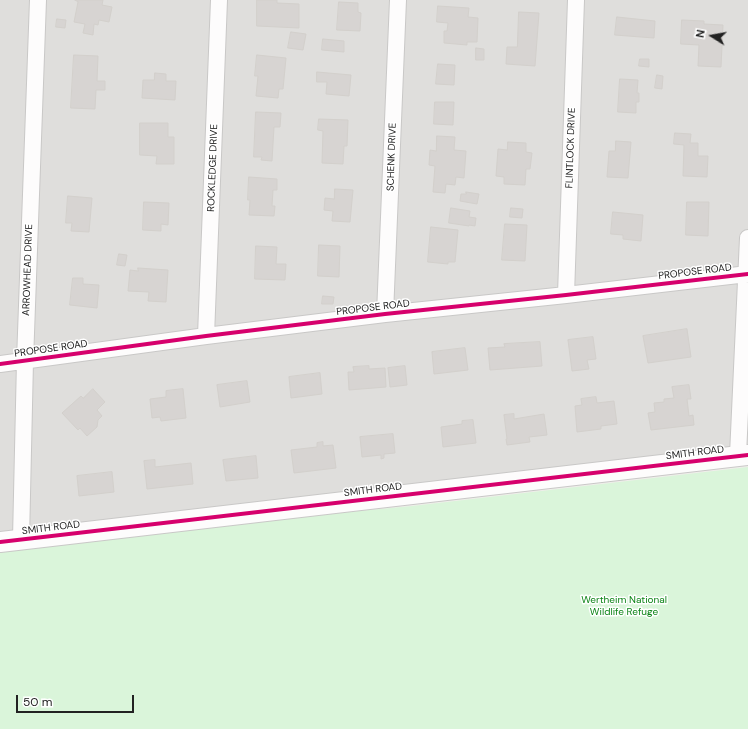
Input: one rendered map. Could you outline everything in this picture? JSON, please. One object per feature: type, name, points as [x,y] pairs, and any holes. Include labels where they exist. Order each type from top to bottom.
[{"type":"street","name":"ARROWHEAD DRIVE","points":[[21,540],[25,361],[38,0]]},
{"type":"street","name":"ROCKLEDGE DRIVE","points":[[206,336],[219,0]]},
{"type":"street","name":"SCHENK DRIVE","points":[[385,314],[398,0]]},
{"type":"street","name":"FLINTLOCK DRIVE","points":[[566,295],[576,0]]},
{"type":"street","points":[[743,455],[748,238]]},
{"type":"street","name":"PROPOSE ROAD","points":[[0,364],[206,336],[385,314],[747,274]]},
{"type":"street","name":"SMITH ROAD","points":[[0,542],[743,455]]},
{"type":"shaded area","points":[[0,0],[748,0],[748,455],[0,542]]},
{"type":"green space","name":"Wertheim National Wildlife Refuge","points":[[748,467],[748,729],[0,729],[0,544],[412,506]]},
{"type":"building","points":[[75,0],[103,0],[102,5],[112,7],[109,22],[99,20],[98,25],[94,24],[93,35],[83,33],[85,24],[74,22],[78,2]]},
{"type":"building","points":[[257,0],[277,0],[277,3],[299,4],[299,28],[257,26]]},
{"type":"building","points":[[339,2],[358,3],[358,12],[361,13],[360,31],[337,30]]},
{"type":"building","points":[[438,6],[469,8],[468,17],[478,18],[477,42],[467,42],[467,45],[444,43],[444,31],[447,31],[448,23],[437,22]]},
{"type":"building","points":[[519,12],[539,13],[535,66],[506,64],[507,47],[517,47]]},
{"type":"building","points":[[617,17],[655,21],[654,38],[615,35]]},
{"type":"building","points":[[57,19],[66,20],[65,28],[56,27]]},
{"type":"building","points":[[682,20],[704,21],[704,24],[723,25],[721,67],[698,66],[699,45],[681,44]]},
{"type":"building","points":[[291,32],[306,34],[303,50],[288,48]]},
{"type":"building","points":[[323,39],[344,41],[344,52],[322,50]]},
{"type":"building","points":[[476,48],[484,49],[484,60],[476,60]]},
{"type":"building","points":[[74,55],[98,56],[97,81],[105,81],[105,90],[96,90],[95,109],[71,108]]},
{"type":"building","points":[[257,55],[286,58],[283,89],[279,89],[278,98],[256,96],[258,76],[255,76]]},
{"type":"building","points":[[640,59],[649,59],[649,67],[639,66]]},
{"type":"building","points":[[438,64],[455,65],[454,85],[436,84]]},
{"type":"building","points":[[317,72],[351,75],[349,96],[326,94],[327,82],[317,82]]},
{"type":"building","points":[[155,73],[166,74],[166,81],[176,81],[175,100],[142,98],[143,80],[154,80]]},
{"type":"building","points":[[657,75],[663,76],[662,89],[655,88]]},
{"type":"building","points":[[620,79],[638,80],[637,93],[639,93],[639,102],[636,102],[636,113],[618,112]]},
{"type":"building","points":[[435,102],[454,102],[453,125],[434,124]]},
{"type":"building","points":[[256,112],[281,113],[280,127],[274,127],[272,161],[261,160],[262,157],[254,157]]},
{"type":"building","points":[[319,119],[348,120],[347,146],[344,146],[343,164],[322,163],[323,131],[318,130]]},
{"type":"building","points":[[140,123],[168,123],[168,137],[174,137],[174,164],[156,164],[157,156],[140,155]]},
{"type":"building","points":[[675,133],[691,134],[690,143],[698,143],[698,156],[708,156],[707,177],[683,176],[684,145],[674,144]]},
{"type":"building","points":[[437,136],[455,137],[454,150],[466,151],[464,178],[456,177],[455,185],[446,184],[445,193],[433,192],[435,166],[429,165],[430,150],[436,151]]},
{"type":"building","points":[[616,141],[631,142],[628,178],[607,177],[609,151],[615,151]]},
{"type":"building","points":[[508,142],[526,143],[526,152],[532,153],[530,169],[526,169],[525,185],[504,184],[504,177],[496,176],[498,149],[507,150]]},
{"type":"building","points":[[249,177],[277,179],[277,190],[273,190],[272,206],[275,206],[274,216],[249,215]]},
{"type":"building","points":[[335,189],[353,190],[350,222],[332,221],[333,211],[324,210],[325,198],[334,199]]},
{"type":"building","points":[[466,192],[479,194],[477,204],[460,201],[461,194],[466,194]]},
{"type":"building","points":[[68,196],[92,198],[89,232],[71,231],[72,223],[66,223]]},
{"type":"building","points":[[144,202],[169,203],[168,225],[161,224],[161,231],[143,230]]},
{"type":"building","points":[[687,202],[709,202],[708,236],[686,235]]},
{"type":"building","points":[[451,208],[470,211],[469,217],[476,218],[475,226],[449,223]]},
{"type":"building","points":[[511,208],[523,209],[522,218],[510,217]]},
{"type":"building","points":[[613,212],[643,215],[641,241],[623,239],[623,235],[611,234]]},
{"type":"building","points":[[505,224],[527,225],[525,261],[502,260]]},
{"type":"building","points":[[431,227],[458,230],[455,262],[448,262],[448,264],[428,262]]},
{"type":"building","points":[[319,245],[340,246],[339,277],[318,276]]},
{"type":"building","points":[[256,246],[277,247],[276,264],[286,264],[285,280],[255,279]]},
{"type":"building","points":[[119,254],[127,255],[125,266],[117,265]]},
{"type":"building","points":[[138,268],[168,270],[166,302],[148,301],[149,292],[128,291],[130,270],[138,271]]},
{"type":"building","points":[[73,278],[83,278],[83,284],[99,285],[97,308],[70,305]]},
{"type":"building","points":[[323,296],[334,297],[333,304],[322,304]]},
{"type":"building","points":[[687,329],[691,357],[648,363],[643,336]]},
{"type":"building","points":[[593,337],[596,359],[587,360],[589,369],[572,371],[568,340]]},
{"type":"building","points":[[540,342],[542,366],[490,370],[488,348],[505,347],[504,344]]},
{"type":"building","points":[[465,348],[468,370],[434,374],[432,352]]},
{"type":"building","points":[[369,366],[369,369],[385,368],[386,387],[349,390],[348,372],[354,372],[353,367]]},
{"type":"building","points":[[405,366],[407,385],[390,387],[388,368]]},
{"type":"building","points":[[320,373],[322,394],[291,398],[289,377]]},
{"type":"building","points":[[247,381],[250,402],[220,407],[217,385]]},
{"type":"building","points":[[689,385],[691,399],[687,399],[689,416],[693,415],[694,425],[651,430],[648,413],[655,412],[654,403],[664,402],[664,399],[674,398],[672,387]]},
{"type":"building","points":[[93,389],[105,402],[97,410],[102,416],[98,420],[97,427],[87,436],[80,428],[78,430],[62,413],[81,396],[83,398]]},
{"type":"building","points":[[183,389],[186,418],[161,421],[160,417],[152,418],[150,399],[166,397],[166,391]]},
{"type":"building","points":[[596,397],[597,403],[614,401],[617,424],[601,426],[601,429],[577,432],[575,406],[582,405],[581,399]]},
{"type":"building","points":[[514,414],[514,419],[544,414],[547,435],[529,437],[530,442],[507,445],[504,415]]},
{"type":"building","points":[[473,420],[476,443],[443,447],[441,427],[462,424],[462,421]]},
{"type":"building","points":[[393,434],[395,453],[384,454],[384,458],[381,459],[381,455],[362,457],[360,437]]},
{"type":"building","points":[[323,442],[323,446],[333,445],[336,468],[294,473],[291,450],[317,447],[317,443]]},
{"type":"building","points":[[256,456],[258,478],[226,481],[223,460]]},
{"type":"building","points":[[155,460],[155,467],[191,463],[193,484],[147,489],[144,461]]},
{"type":"building","points":[[112,472],[114,492],[79,496],[77,476]]},
{"type":"cycle path","points":[[0,364],[206,336],[385,314],[748,274]]},
{"type":"cycle path","points":[[0,542],[748,455]]}]
